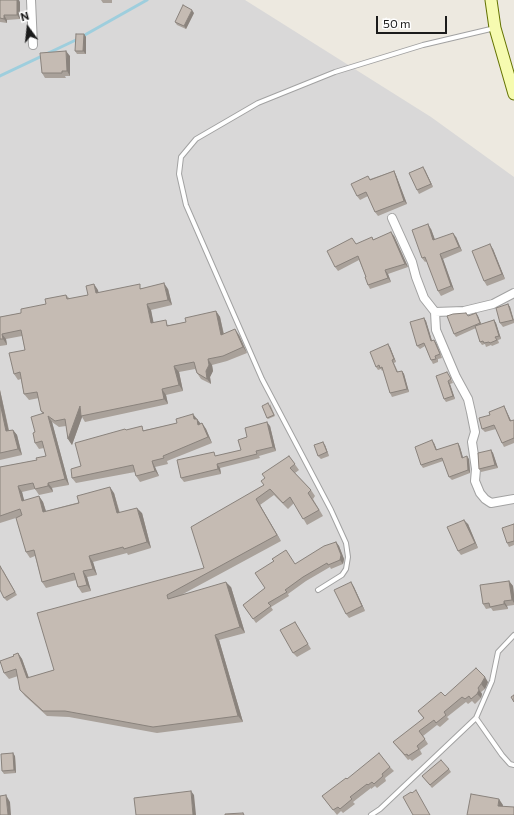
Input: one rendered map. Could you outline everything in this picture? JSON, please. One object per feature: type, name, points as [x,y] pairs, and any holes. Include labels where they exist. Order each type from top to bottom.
[{"type":"main road","points":[[491,0],[495,28],[514,94]]},
{"type":"street","points":[[31,0],[33,45]]},
{"type":"street","points":[[392,218],[412,262],[424,298],[436,312],[436,330],[456,377],[468,398],[475,432],[472,442],[476,470],[475,481],[480,493],[485,500],[491,503],[514,499]]},
{"type":"street","points":[[436,312],[464,312],[493,304],[514,294]]},
{"type":"lane","points":[[318,590],[342,575],[346,568],[348,557],[346,543],[331,510],[262,379],[186,205],[179,174],[181,157],[196,139],[258,104],[335,72],[423,45],[495,28]]},
{"type":"lane","points":[[371,815],[380,809],[476,718],[492,681],[498,652],[514,635]]},
{"type":"lane","points":[[476,718],[502,755],[510,764],[514,765]]},
{"type":"shaded area","points":[[0,0],[245,0],[431,117],[514,177],[514,815],[0,815]]},
{"type":"building","points":[[0,0],[17,0],[17,15],[4,15],[4,19],[0,18]]},
{"type":"building","points":[[183,5],[192,10],[184,26],[175,22]]},
{"type":"building","points":[[76,34],[84,34],[83,51],[75,51]]},
{"type":"building","points":[[66,51],[67,71],[62,71],[62,73],[42,73],[40,53]]},
{"type":"building","points":[[423,167],[431,184],[417,190],[409,173]]},
{"type":"building","points":[[394,171],[404,201],[375,212],[366,192],[357,196],[351,184],[368,176],[370,180]]},
{"type":"building","points":[[428,224],[433,240],[453,233],[459,247],[440,254],[451,286],[438,291],[425,257],[422,258],[412,230]]},
{"type":"building","points":[[391,232],[405,264],[385,270],[388,278],[368,285],[358,256],[335,267],[327,251],[352,238],[356,244],[372,237],[373,240]]},
{"type":"building","points":[[490,244],[502,274],[484,281],[472,251]]},
{"type":"building","points":[[164,283],[168,300],[147,304],[151,323],[166,320],[167,326],[186,322],[185,318],[216,311],[221,335],[235,329],[243,347],[223,356],[208,359],[209,365],[206,371],[207,379],[197,373],[194,362],[174,366],[179,385],[162,389],[164,399],[81,416],[80,406],[68,439],[65,419],[55,421],[48,416],[65,479],[48,483],[48,486],[35,489],[33,483],[18,486],[22,501],[39,496],[43,512],[79,503],[77,496],[110,487],[117,513],[137,508],[147,542],[124,549],[123,547],[89,556],[93,569],[83,571],[87,585],[78,587],[74,573],[42,582],[34,550],[26,552],[16,518],[22,515],[20,509],[0,516],[0,467],[37,460],[36,458],[46,456],[42,441],[35,443],[33,433],[35,432],[31,417],[44,413],[41,411],[37,392],[24,394],[20,372],[14,374],[9,353],[25,350],[21,330],[2,334],[3,339],[0,339],[0,317],[21,313],[21,309],[46,304],[45,299],[66,295],[67,299],[88,295],[86,286],[94,284],[96,293],[140,284],[140,289]]},
{"type":"building","points":[[508,304],[513,320],[500,323],[496,308]]},
{"type":"building","points":[[466,313],[468,316],[476,313],[480,323],[454,334],[447,316]]},
{"type":"building","points":[[424,318],[431,341],[434,340],[440,354],[435,356],[436,359],[431,360],[424,343],[417,346],[410,322]]},
{"type":"building","points":[[494,320],[499,336],[495,337],[497,340],[490,343],[484,343],[483,341],[480,342],[475,326]]},
{"type":"building","points":[[388,344],[397,372],[402,371],[407,389],[390,393],[382,367],[380,368],[379,365],[376,367],[370,352]]},
{"type":"building","points":[[447,372],[451,379],[448,381],[453,396],[444,399],[436,376]]},
{"type":"building","points":[[0,403],[6,431],[13,430],[18,449],[0,453]]},
{"type":"building","points":[[268,403],[274,415],[267,418],[262,406]]},
{"type":"building","points":[[504,406],[510,421],[514,420],[514,438],[502,443],[494,425],[482,429],[479,418],[490,415],[489,412]]},
{"type":"building","points":[[193,414],[194,419],[197,419],[198,425],[202,423],[208,437],[163,456],[164,458],[152,461],[155,471],[136,476],[133,465],[72,478],[71,469],[81,466],[75,443],[125,429],[142,426],[143,431],[177,423],[176,419]]},
{"type":"building","points":[[267,422],[273,447],[256,451],[257,454],[217,464],[218,469],[181,478],[177,460],[214,452],[215,456],[241,450],[238,440],[247,437],[245,428]]},
{"type":"building","points":[[432,440],[436,450],[458,443],[462,458],[467,456],[468,470],[449,477],[442,458],[421,465],[415,447]]},
{"type":"building","points":[[323,442],[327,452],[318,456],[314,445]]},
{"type":"building","points":[[491,450],[495,465],[479,469],[478,453]]},
{"type":"building","points":[[289,456],[295,464],[290,468],[311,490],[308,493],[319,510],[303,519],[290,497],[283,503],[270,489],[256,499],[277,535],[167,595],[168,599],[226,582],[240,627],[215,635],[238,716],[153,727],[65,711],[43,711],[20,690],[16,669],[4,673],[0,661],[18,653],[27,678],[54,670],[37,613],[204,568],[191,527],[264,485],[261,481],[265,478],[262,474]]},
{"type":"building","points":[[464,520],[475,543],[458,551],[447,527]]},
{"type":"building","points":[[514,524],[514,541],[507,543],[502,528]]},
{"type":"building","points":[[336,542],[341,555],[340,560],[328,565],[327,563],[303,577],[285,590],[287,592],[268,603],[271,606],[253,619],[243,605],[265,588],[255,573],[274,561],[272,559],[286,550],[295,564],[324,546]]},
{"type":"building","points":[[0,566],[15,592],[4,598],[0,590]]},
{"type":"building","points":[[509,581],[512,600],[504,601],[504,604],[490,607],[489,603],[483,604],[480,585]]},
{"type":"building","points":[[351,582],[362,606],[346,614],[334,590]]},
{"type":"building","points":[[295,622],[308,644],[293,653],[280,630]]},
{"type":"building","points":[[476,668],[485,677],[478,688],[479,690],[477,694],[471,699],[469,696],[465,699],[462,697],[444,712],[446,715],[436,723],[434,720],[419,731],[425,739],[417,746],[419,749],[408,756],[407,754],[405,755],[393,742],[424,718],[418,711],[441,692],[445,696]]},
{"type":"building","points":[[514,695],[514,702],[511,697]]},
{"type":"building","points":[[13,753],[14,770],[2,771],[1,754]]},
{"type":"building","points":[[379,753],[390,767],[382,774],[383,776],[374,784],[372,782],[368,785],[367,784],[350,797],[352,799],[340,809],[338,807],[333,810],[322,796],[346,778],[347,779]]},
{"type":"building","points":[[441,760],[449,769],[430,785],[422,776]]},
{"type":"building","points":[[416,790],[430,815],[413,815],[403,797]]},
{"type":"building","points":[[191,791],[193,815],[136,815],[134,798]]},
{"type":"building","points":[[471,794],[499,799],[498,806],[514,807],[514,815],[467,815]]},
{"type":"building","points":[[6,795],[8,815],[0,815],[0,796]]},
{"type":"building","points":[[243,813],[244,815],[225,815],[225,814]]},
{"type":"waterway","points":[[83,36],[147,0]]},
{"type":"waterway","points":[[0,76],[78,39]]}]
